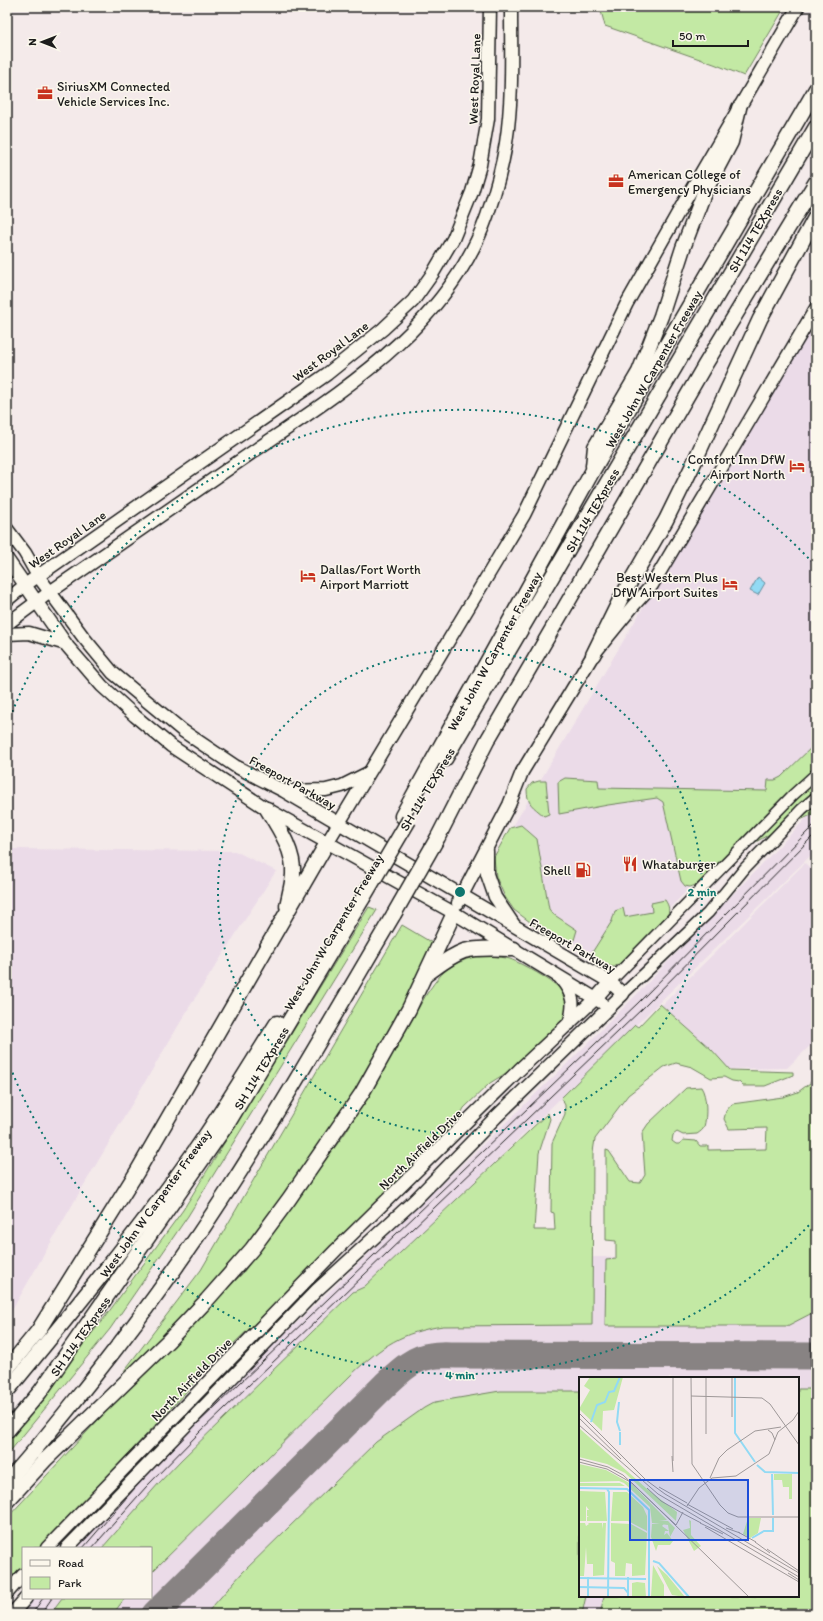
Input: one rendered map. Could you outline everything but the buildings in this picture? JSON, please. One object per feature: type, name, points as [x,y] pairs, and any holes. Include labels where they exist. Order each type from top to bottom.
[{"type":"highway","name":"West John W Carpenter Freeway","points":[[7,1391],[112,1262],[199,1145],[360,896],[405,818],[592,472],[816,89]]},
{"type":"highway","points":[[592,472],[595,447],[639,372],[661,316],[683,248],[704,193],[731,142],[739,108]]},
{"type":"highway","name":"SH 114 TEXpress","points":[[405,818],[816,127]]},
{"type":"highway","points":[[7,1482],[35,1451],[151,1302],[232,1185],[394,914],[438,837],[487,742],[705,365],[816,182]]},
{"type":"highway","points":[[594,655],[621,598],[666,520],[760,319],[816,216]]},
{"type":"highway","points":[[267,809],[282,832],[290,850],[293,873],[285,918]]},
{"type":"highway","points":[[7,1369],[38,1331],[137,1172],[327,843]]},
{"type":"highway","name":"SH 114 TEXpress","points":[[7,1431],[40,1392],[230,1120],[360,896]]},
{"type":"highway","points":[[7,1501],[45,1460],[168,1341],[252,1248],[289,1199],[362,1093],[388,1049],[426,974],[454,913]]},
{"type":"highway","points":[[426,974],[454,956],[464,952],[485,948],[514,949]]},
{"type":"main road","points":[[327,843],[524,515],[627,303],[798,7]]},
{"type":"main road","points":[[7,624],[50,592],[300,419],[353,380],[404,339],[434,306],[458,276],[487,217],[502,165],[506,143],[510,100],[511,11],[490,11]]},
{"type":"main road","name":"West Royal Lane","points":[[7,600],[25,585],[288,401],[358,350],[413,301],[433,273],[453,239],[472,192],[478,172],[488,119],[490,11]]},
{"type":"main road","points":[[453,239],[472,249]]},
{"type":"main road","points":[[454,913],[509,805],[522,772],[594,655],[633,606],[652,585],[812,323],[816,308]]},
{"type":"main road","points":[[288,401],[300,419]]},
{"type":"main road","name":"Freeport Parkway","points":[[7,529],[25,553],[38,576],[84,638],[113,673],[192,738],[235,766],[284,791],[610,982],[623,994]]},
{"type":"main road","points":[[7,559],[66,644],[102,686],[171,746],[267,809],[454,913],[596,998],[608,1008]]},
{"type":"main road","points":[[7,634],[29,633],[66,644]]},
{"type":"main road","points":[[182,753],[192,738]]},
{"type":"main road","points":[[284,791],[326,790],[342,786],[368,773]]},
{"type":"main road","points":[[487,849],[487,874],[495,897],[516,928]]},
{"type":"main road","points":[[558,975],[570,992],[573,1002],[569,1024]]},
{"type":"main road","name":"North Airfield Drive","points":[[48,1547],[336,1250],[519,1070],[596,998],[610,982]]},
{"type":"main road","points":[[68,1547],[317,1290],[416,1200],[496,1117],[623,994]]},
{"type":"main road","points":[[7,1593],[22,1576]]},
{"type":"main road","points":[[12,1614],[25,1599]]},
{"type":"street","name":"North Airfield Drive","points":[[610,982],[793,795],[816,774]]},
{"type":"street","points":[[623,994],[708,913],[745,868],[802,809],[816,797]]},
{"type":"shaded area","points":[[816,317],[816,761],[613,965],[521,913],[506,838]]},
{"type":"shaded area","points":[[816,808],[816,850],[401,1253],[364,1287],[353,1292],[141,1505],[103,1547],[78,1547],[187,1428],[572,1059],[638,993]]},
{"type":"shaded area","points":[[7,849],[235,851],[276,871],[190,1006],[78,1195],[7,1319]]},
{"type":"shaded area","points":[[805,863],[816,874],[816,1040],[787,1068],[723,1069],[661,1006]]},
{"type":"shaded area","points":[[573,1257],[620,1257],[816,1269],[816,1614],[63,1614],[70,1599],[152,1599],[152,1547],[249,1403]]},
{"type":"shaded area","points":[[32,1599],[61,1599],[50,1614],[21,1614]]},
{"type":"green space","points":[[523,7],[785,7],[744,76],[605,26],[601,11],[535,10],[525,9]]},
{"type":"green space","points":[[816,743],[816,813],[775,831],[747,847],[718,866],[696,885],[690,887],[685,886],[681,881],[663,802],[657,798],[559,814],[558,782],[565,778],[598,780],[599,788],[767,791],[768,780],[775,780],[781,777]]},
{"type":"green space","points":[[546,781],[549,814],[544,816],[531,805],[527,794],[527,789],[532,783]]},
{"type":"green space","points":[[521,825],[537,839],[549,909],[553,914],[577,930],[574,940],[566,942],[546,934],[514,910],[505,897],[496,877],[494,857],[510,828]]},
{"type":"green space","points":[[665,900],[669,908],[667,917],[619,964],[614,967],[602,965],[593,961],[593,951],[612,921],[615,911],[623,908],[625,917],[652,912],[651,903]]},
{"type":"green space","points":[[369,907],[377,910],[188,1216],[110,1329],[7,1455],[7,1439],[105,1317],[183,1210]]},
{"type":"green space","points":[[402,925],[434,944],[402,1011],[362,1080],[309,1161],[233,1264],[127,1374],[124,1371],[201,1270]]},
{"type":"green space","points":[[476,956],[510,959],[541,975],[564,992],[567,996],[568,1012],[559,1024],[514,1068],[490,1083],[464,1108],[455,1125],[288,1292],[211,1365],[42,1547],[22,1547],[22,1568],[7,1585],[7,1518],[111,1406],[242,1274],[346,1132],[426,995],[441,974],[459,963]]},
{"type":"green space","points":[[660,1004],[711,1049],[730,1070],[793,1072],[793,1075],[765,1086],[743,1086],[739,1082],[732,1081],[724,1077],[711,1078],[692,1067],[676,1063],[664,1067],[628,1095],[595,1139],[593,1152],[592,1325],[443,1326],[404,1336],[383,1348],[352,1374],[152,1572],[152,1547],[103,1547],[181,1460],[353,1292],[364,1287],[548,1113],[550,1119],[539,1153],[534,1230],[555,1230],[554,1213],[551,1212],[552,1143],[565,1114],[565,1105],[561,1098],[635,1025],[638,1027]]},
{"type":"green space","points":[[816,1074],[816,1311],[787,1326],[605,1326],[606,1260],[616,1259],[616,1241],[606,1240],[606,1150],[609,1151],[630,1182],[640,1183],[645,1175],[642,1133],[648,1124],[686,1088],[701,1087],[706,1106],[704,1128],[697,1134],[683,1135],[677,1132],[673,1135],[672,1141],[676,1144],[680,1144],[683,1140],[696,1141],[700,1146],[708,1146],[708,1150],[766,1149],[767,1128],[729,1129],[724,1119],[726,1111],[732,1104],[783,1097],[798,1092],[810,1083]]},
{"type":"green space","points":[[799,1389],[816,1389],[816,1614],[600,1614],[604,1597],[799,1597]]},
{"type":"green space","points":[[500,1391],[579,1391],[579,1597],[586,1597],[582,1614],[206,1614],[242,1573],[376,1442],[424,1408],[435,1402]]},
{"type":"green space","points":[[61,1599],[124,1599],[113,1614],[50,1614]]},
{"type":"water","points":[[758,577],[765,583],[758,595],[750,591]]},
{"type":"taxiway","points":[[155,1614],[385,1385],[406,1367],[424,1357],[434,1355],[816,1356]]},
{"type":"tram line","points":[[84,1547],[140,1482],[196,1425],[638,1003],[816,823]]},
{"type":"tram line","points":[[93,1547],[146,1487],[201,1431],[643,1008],[816,833]]},
{"type":"tram line","points":[[32,1614],[42,1599]]},
{"type":"tram line","points":[[41,1614],[51,1599]]},
{"type":"place","name":"SiriusXM Connected Vehicle Services Inc.","points":[[45,93]]},
{"type":"place","name":"American College of Emergency Physicians","points":[[616,181]]},
{"type":"place","name":"Comfort Inn DfW Airport North","points":[[797,466]]},
{"type":"place","name":"Dallas/Fort Worth Airport Marriott","points":[[308,576]]},
{"type":"place","name":"Best Western Plus DfW Airport Suites","points":[[730,584]]},
{"type":"place","name":"Whataburger","points":[[630,864]]},
{"type":"place","name":"Shell","points":[[583,870]]}]
